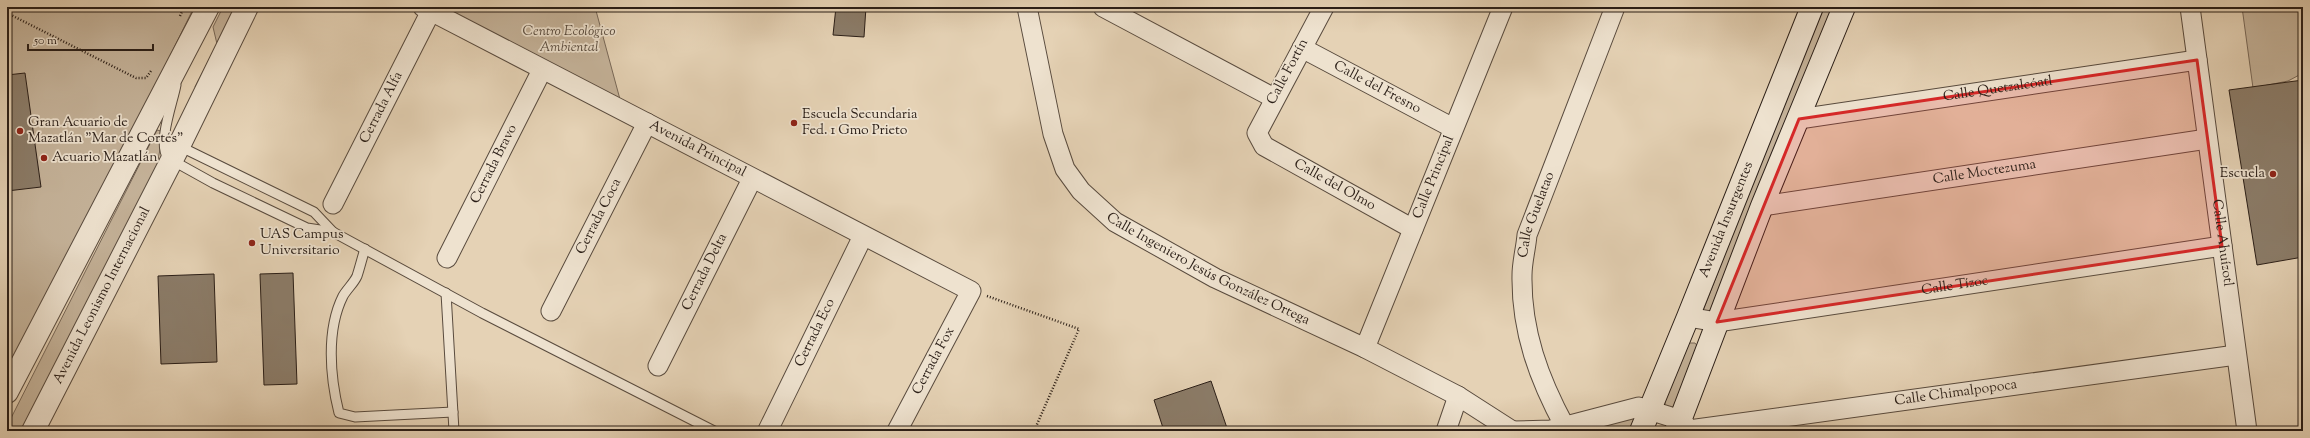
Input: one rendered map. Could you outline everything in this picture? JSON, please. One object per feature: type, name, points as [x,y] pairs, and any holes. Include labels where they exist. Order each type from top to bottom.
[{"type":"main road","points":[[7,392],[208,7]]},
{"type":"main road","name":"Avenida Leonismo Internacional","points":[[33,431],[175,154],[247,7]]},
{"type":"main road","name":"Avenida Insurgentes","points":[[1641,431],[1648,410],[1688,317],[1812,7]]},
{"type":"main road","name":"Avenida Insurgentes","points":[[1679,425],[1762,206],[1844,7]]},
{"type":"street","name":"Calle Ingeniero Jesús González Ortega","points":[[1027,7],[1053,134],[1065,169],[1081,191],[1115,222],[1215,278],[1365,348],[1458,396],[1512,431]]},
{"type":"street","points":[[1102,7],[1274,98]]},
{"type":"street","name":"Calle Fortín","points":[[1259,138],[1257,133],[1274,98],[1324,7]]},
{"type":"street","name":"Calle Principal","points":[[1365,348],[1502,7]]},
{"type":"street","name":"Calle Guelatao","points":[[1565,427],[1548,396],[1535,365],[1524,315],[1522,274],[1527,235],[1615,7]]},
{"type":"street","name":"Calle Ahuízotl","points":[[2190,7],[2247,431]]},
{"type":"street","name":"Avenida Principal","points":[[427,9],[752,179],[971,291]]},
{"type":"street","name":"Cerrada Alfa","points":[[333,204],[427,9]]},
{"type":"street","name":"Calle del Fresno","points":[[1302,48],[1453,128]]},
{"type":"street","name":"Calle Quetzalcóatl","points":[[1799,119],[2197,60]]},
{"type":"street","name":"Cerrada Bravo","points":[[446,258],[542,70]]},
{"type":"street","name":"Cerrada Coca","points":[[551,311],[646,123]]},
{"type":"street","name":"Calle del Olmo","points":[[1259,138],[1264,146],[1413,229]]},
{"type":"street","name":"Calle Moctezuma","points":[[1762,206],[2207,139]]},
{"type":"street","name":"Cerrada Delta","points":[[658,366],[752,179]]},
{"type":"street","name":"Cerrada Eco","points":[[768,430],[863,236]]},
{"type":"street","name":"Calle Tízoc","points":[[1688,317],[1717,322],[2222,246]]},
{"type":"street","name":"Cerrada Fox","points":[[897,431],[971,291]]},
{"type":"street","name":"Calle Chimalpopoca","points":[[1679,425],[1689,430],[2236,355]]},
{"type":"street","points":[[1446,431],[1458,396]]},
{"type":"street","points":[[1512,431],[1551,430],[1639,407],[1679,425]]},
{"type":"lane","points":[[180,62],[166,128],[164,153],[175,154],[314,212],[333,232],[364,249],[446,293],[714,431]]},
{"type":"lane","points":[[175,154],[213,183],[307,228],[333,232]]},
{"type":"lane","points":[[364,249],[357,276],[343,296],[334,323],[332,356],[334,395],[339,413],[355,417],[453,412]]},
{"type":"lane","points":[[446,293],[454,431]]},
{"type":"path","points":[[7,13],[136,78],[146,78]]},
{"type":"path","points":[[971,291],[1079,329],[1034,431]]},
{"type":"highlighted area","points":[[2197,60],[2222,246],[1717,322],[1799,119]]},
{"type":"green space","points":[[7,7],[194,7],[147,103],[7,370]]},
{"type":"green space","points":[[223,7],[247,7],[200,90],[195,87],[217,44],[213,27]]},
{"type":"green space","name":"Centro Ecológico Ambiental","points":[[434,7],[595,7],[621,103]]},
{"type":"green space","points":[[1820,7],[1834,7],[1716,313],[1703,311]]},
{"type":"green space","points":[[2242,7],[2303,7],[2303,73],[2288,81],[2253,88]]},
{"type":"green space","points":[[157,130],[161,131],[162,138],[157,166],[33,431],[7,431],[7,426]]},
{"type":"green space","points":[[1689,343],[1695,343],[1699,348],[1678,407],[1671,410],[1665,406],[1665,400],[1686,345]]},
{"type":"green space","points":[[1640,413],[1633,431],[1576,431],[1600,427]]},
{"type":"building","points":[[836,7],[866,7],[864,37],[833,35]]},
{"type":"building","name":"Gran Acuario de Mazatlán \"Mar de Cortés\"","points":[[25,73],[41,187],[7,191],[7,75]]},
{"type":"building","name":"Escuela","points":[[2303,80],[2303,257],[2257,265],[2229,90]]},
{"type":"building","points":[[293,273],[297,384],[264,385],[260,274]]},
{"type":"building","points":[[214,274],[217,362],[161,364],[158,276]]},
{"type":"building","points":[[1211,381],[1228,431],[1164,431],[1154,400]]},
{"type":"place","name":"Escuela Secundaria Fed. 1 Gmo Prieto","points":[[794,123]]},
{"type":"place","name":"Gran Acuario de Mazatlán \"Mar de Cortés\"","points":[[20,131]]},
{"type":"place","name":"Acuario Mazatlán","points":[[44,158]]},
{"type":"place","name":"Escuela","points":[[2273,174]]},
{"type":"place","name":"UAS Campus Universitario","points":[[252,243]]}]
